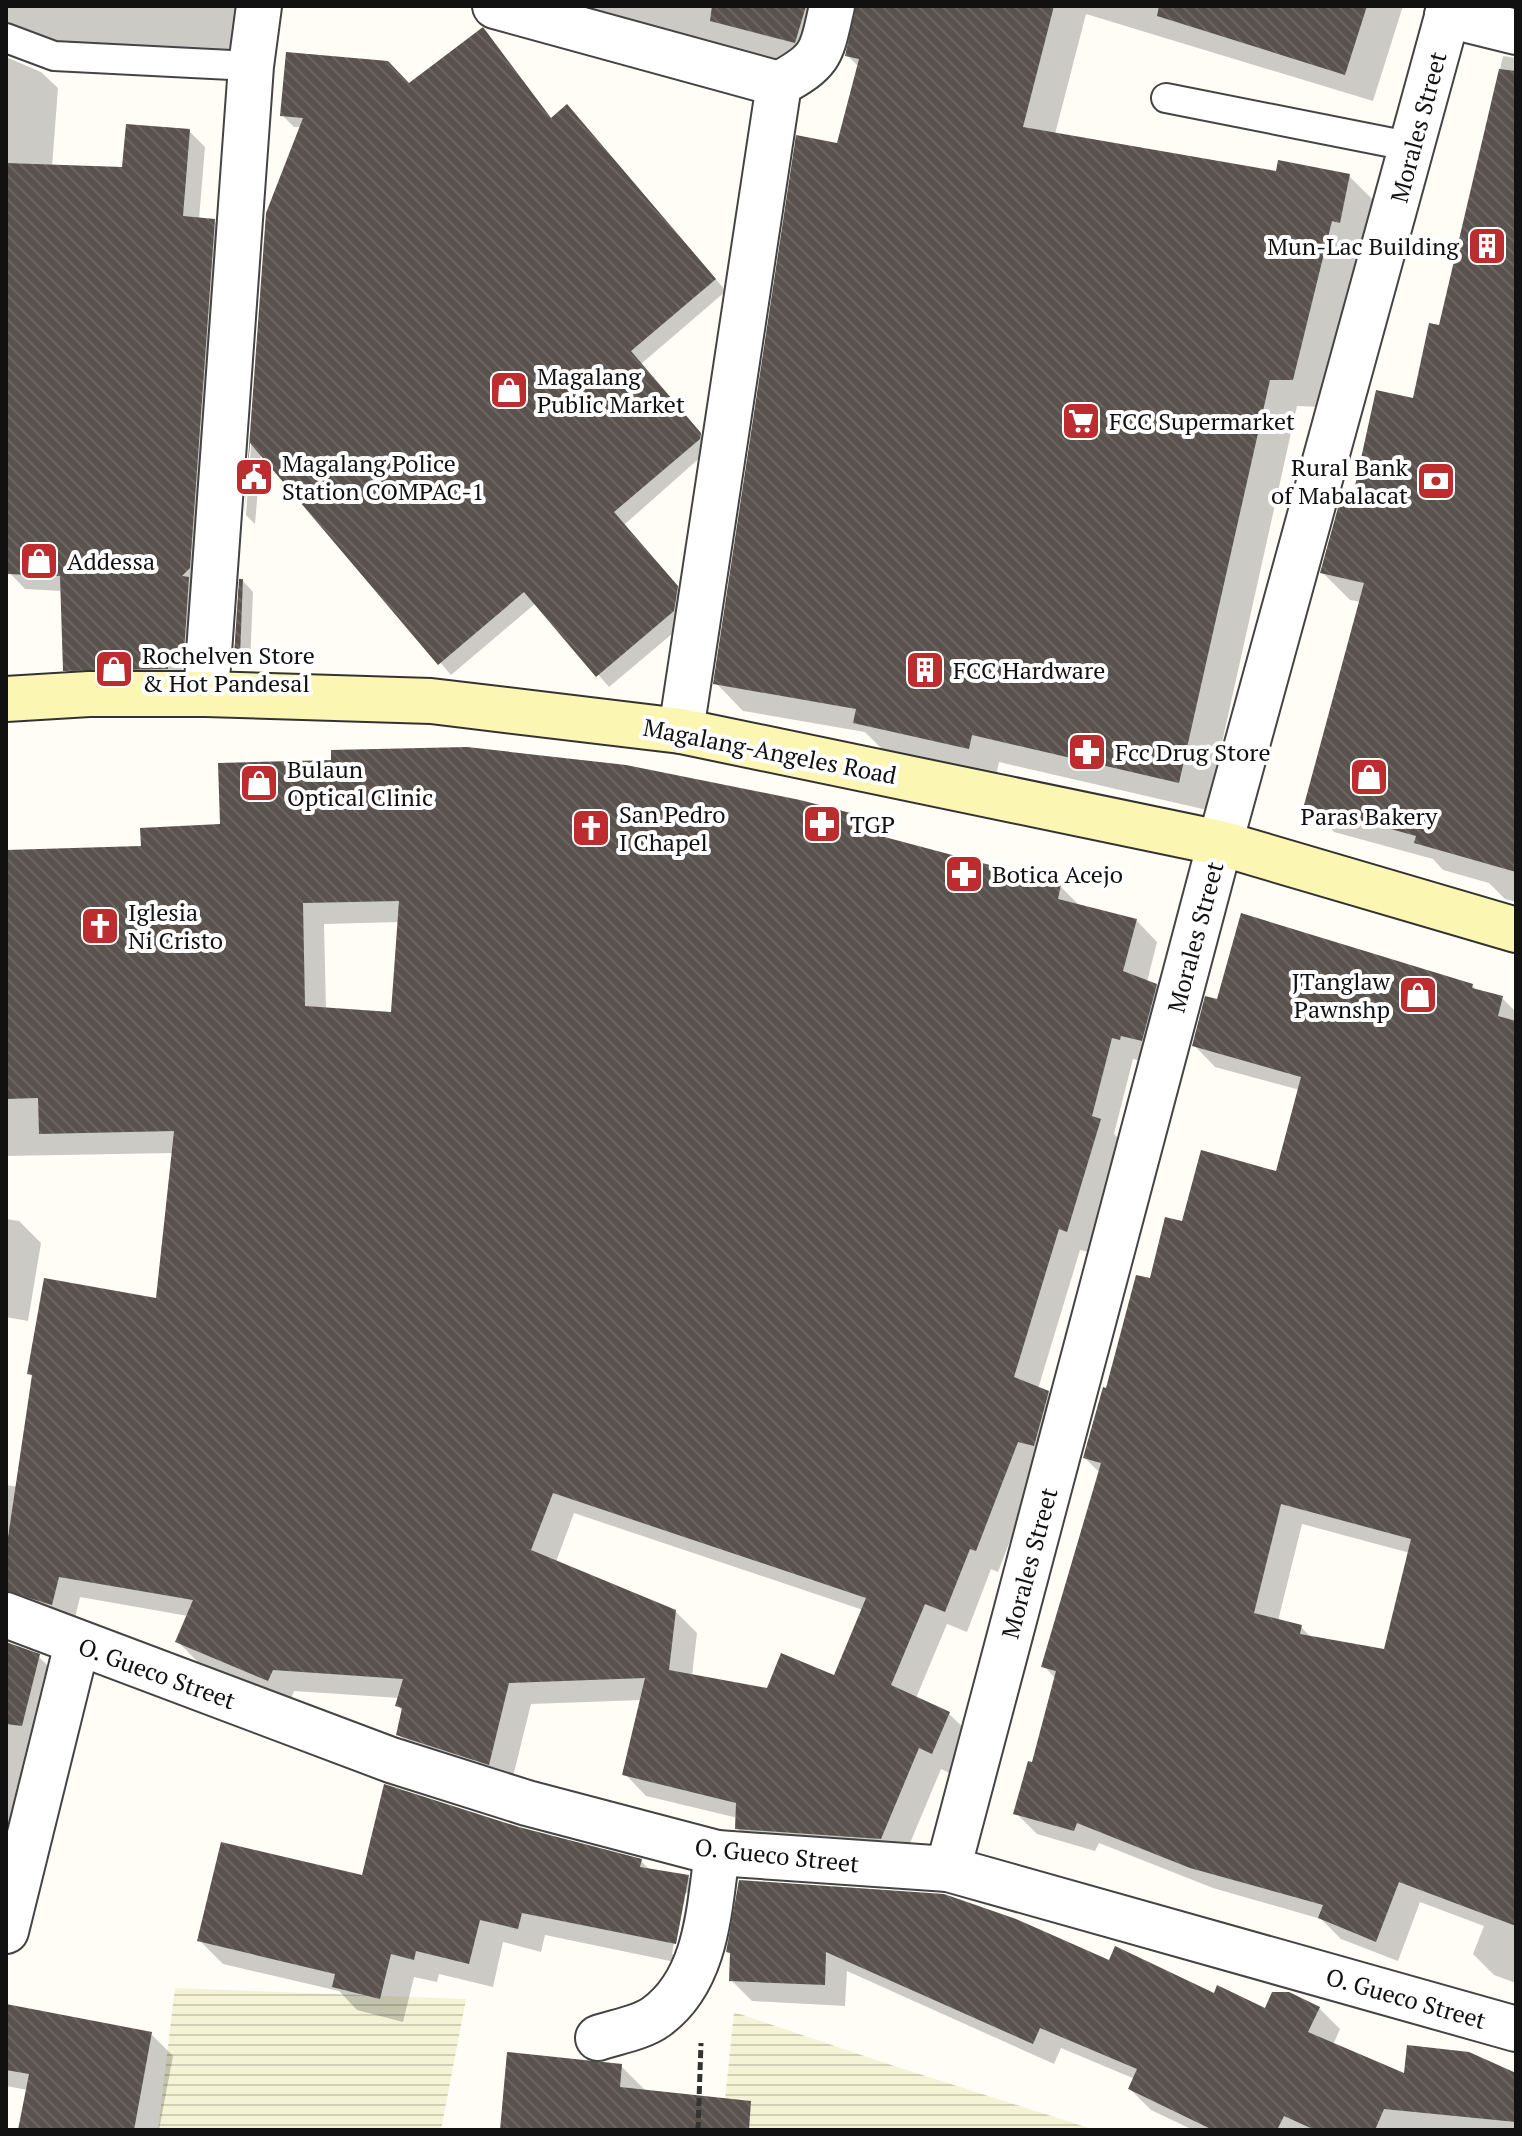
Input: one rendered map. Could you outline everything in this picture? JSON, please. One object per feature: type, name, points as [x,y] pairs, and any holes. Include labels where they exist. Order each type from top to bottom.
[{"type":"main road","name":"Magalang-Angeles Road","points":[[6,699],[89,694],[206,694],[431,701],[681,731],[1220,843],[1516,930]]},
{"type":"street","points":[[206,694],[251,66],[259,6]]},
{"type":"street","points":[[504,7],[779,84],[812,66],[823,44],[832,6]]},
{"type":"street","points":[[1448,11],[1516,32]]},
{"type":"street","name":"Morales Street","points":[[948,1869],[1220,843],[1448,11]]},
{"type":"street","points":[[681,731],[779,84]]},
{"type":"street","name":"O. Gueco Street","points":[[6,1615],[391,1760],[527,1803],[717,1853],[948,1869],[1516,2029]]},
{"type":"street","points":[[6,1931],[77,1644]]},
{"type":"street","points":[[598,2038],[655,2018],[681,1992],[704,1943],[717,1853]]},
{"type":"lane","points":[[6,38],[54,56],[251,66]]},
{"type":"lane","points":[[1166,98],[1413,147]]},
{"type":"green space","points":[[175,1988],[466,1999],[441,2130],[158,2130]]},
{"type":"green space","points":[[734,2012],[888,2064],[1095,2130],[722,2130]]},
{"type":"building","points":[[712,6],[806,6],[795,43],[710,21]]},
{"type":"building","points":[[856,6],[1054,6],[1023,127],[1276,171],[1278,160],[1350,174],[1340,223],[1332,221],[1293,380],[1270,380],[1179,783],[972,735],[969,749],[853,723],[856,709],[713,684],[796,135],[837,143],[859,59],[845,56]]},
{"type":"building","points":[[1159,6],[1367,6],[1345,75],[1157,16]]},
{"type":"building","name":"Magalang Public Market","points":[[483,27],[551,118],[567,104],[716,279],[631,351],[701,433],[700,439],[614,512],[678,586],[674,611],[596,677],[524,592],[438,665],[250,443],[244,516],[266,213],[303,118],[280,116],[286,52],[388,61],[409,83]]},
{"type":"building","points":[[1499,69],[1516,71],[1516,872],[1414,843],[1416,836],[1304,805],[1364,583],[1320,573],[1342,493],[1353,495],[1376,390],[1413,398],[1429,323],[1439,325]]},
{"type":"building","points":[[126,124],[190,129],[183,216],[215,219],[190,568],[182,576],[189,577],[184,652],[167,651],[168,669],[63,671],[60,576],[7,574],[6,163],[122,167]]},
{"type":"building","points":[[239,579],[243,579],[240,655],[234,655]]},
{"type":"building","points":[[467,747],[626,765],[800,800],[866,817],[862,831],[1061,884],[1058,899],[1137,919],[1123,971],[1157,984],[1142,1041],[1121,1036],[1120,1040],[1112,1038],[1092,1116],[1101,1119],[1067,1232],[1059,1229],[1014,1377],[1049,1391],[1034,1446],[1018,1442],[976,1551],[970,1549],[945,1612],[925,1604],[891,1685],[950,1712],[932,1754],[919,1748],[881,1839],[735,1829],[736,1803],[622,1775],[645,1678],[509,1683],[489,1765],[396,1735],[402,1708],[395,1706],[403,1679],[273,1670],[268,1681],[175,1642],[193,1600],[59,1577],[52,1605],[6,1591],[6,1551],[32,1375],[27,1374],[44,1278],[156,1298],[174,1131],[39,1134],[38,1098],[6,1099],[6,850],[141,846],[140,828],[220,824],[218,763],[331,760],[331,750]],"holes":[[[399,901],[391,1012],[305,1006],[303,903]],[[553,1493],[866,1598],[834,1675],[781,1653],[767,1688],[669,1670],[676,1610],[531,1550]]]},
{"type":"building","points":[[1241,913],[1473,984],[1472,988],[1503,996],[1498,1016],[1516,1021],[1516,1926],[1399,1882],[1376,1942],[1318,1918],[1323,1905],[1190,1868],[1077,1823],[1074,1831],[1013,1814],[1028,1761],[1032,1762],[1056,1671],[1041,1667],[1101,1463],[1083,1458],[1103,1387],[1106,1388],[1136,1275],[1150,1278],[1165,1217],[1182,1221],[1201,1150],[1276,1171],[1301,1077],[1192,1046],[1205,996],[1217,999]],"holes":[[[1281,1504],[1411,1539],[1384,1649],[1300,1634],[1302,1625],[1254,1613]]]},
{"type":"building","points":[[6,1642],[40,1654],[22,1726],[6,1724]]},
{"type":"building","points":[[384,1784],[519,1827],[642,1859],[640,1867],[689,1875],[676,1944],[522,1913],[518,1929],[480,1920],[469,1964],[416,1951],[414,1960],[391,1954],[380,1999],[332,1987],[335,1974],[197,1941],[221,1842],[362,1875]]},
{"type":"building","points":[[739,1880],[944,1894],[1016,1919],[1109,1960],[1115,1946],[1214,1993],[1217,1985],[1265,2008],[1272,1992],[1289,1992],[1320,2007],[1308,2032],[1404,2073],[1407,2045],[1469,2052],[1516,2073],[1516,2122],[1384,2109],[1375,2130],[1315,2130],[1284,2116],[1277,2130],[1213,2130],[1128,2089],[1137,2069],[1040,2028],[1033,2044],[826,1952],[825,1985],[729,1981],[730,1953],[726,1952]]},
{"type":"building","points":[[6,2004],[152,2032],[134,2130],[18,2130],[29,2074],[6,2070]]},
{"type":"building","points":[[507,2052],[622,2064],[620,2087],[751,2101],[749,2130],[500,2130]]},
{"type":"place","name":"Mun-Lac Building","points":[[1487,246]]},
{"type":"place","name":"Magalang Public Market","points":[[509,390]]},
{"type":"place","name":"FCC Supermarket","points":[[1081,421]]},
{"type":"place","name":"Magalang Police Station COMPAC-1","points":[[254,477]]},
{"type":"place","name":"Rural Bank of Mabalacat","points":[[1436,481]]},
{"type":"place","name":"Addessa","points":[[39,561]]},
{"type":"place","name":"Rochelven Store & Hot Pandesal","points":[[114,669]]},
{"type":"place","name":"FCC Hardware","points":[[925,670]]},
{"type":"place","name":"Fcc Drug Store","points":[[1087,752]]},
{"type":"place","name":"Paras Bakery","points":[[1369,777]]},
{"type":"place","name":"Bulaun Optical Clinic","points":[[259,783]]},
{"type":"place","name":"TGP","points":[[822,824]]},
{"type":"place","name":"San Pedro I Chapel","points":[[591,828]]},
{"type":"place","name":"Botica Acejo","points":[[964,874]]},
{"type":"place","name":"Iglesia Ni Cristo","points":[[100,926]]},
{"type":"place","name":"JTanglaw Pawnshp","points":[[1418,995]]}]
